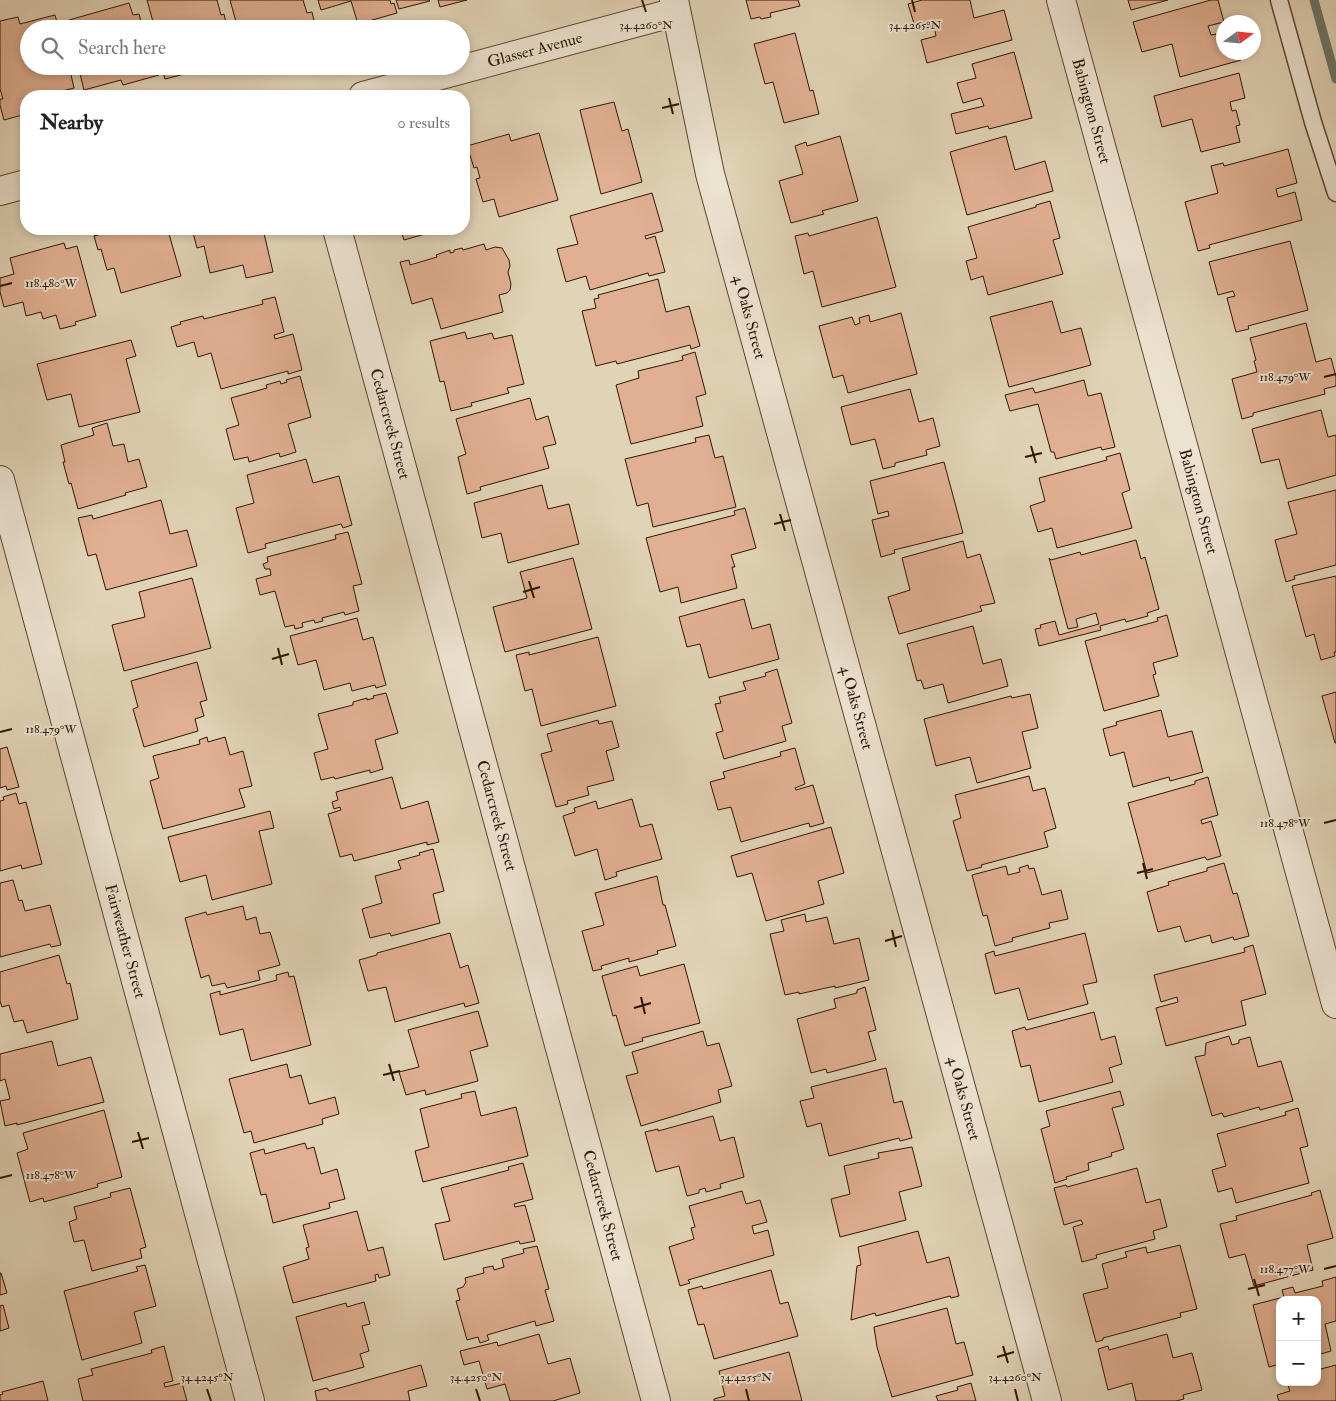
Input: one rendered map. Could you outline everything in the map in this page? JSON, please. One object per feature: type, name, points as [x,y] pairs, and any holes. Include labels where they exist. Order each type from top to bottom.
[{"type":"street","name":"Babington Street","points":[[1061,0],[1336,1004]]},
{"type":"street","name":"Glasser Avenue","points":[[470,65],[675,6]]},
{"type":"street","name":"4 Oaks Street","points":[[675,6],[710,174],[1047,1401]]},
{"type":"street","name":"Glasser Avenue","points":[[384,90],[436,75]]},
{"type":"street","points":[[0,191],[20,186]]},
{"type":"street","name":"Cedarcreek Street","points":[[339,235],[656,1401]]},
{"type":"street","name":"Fairweather Street","points":[[0,480],[250,1401]]},
{"type":"lane","points":[[1279,0],[1312,122],[1336,192]]},
{"type":"building","points":[[147,0],[217,0],[221,15],[224,14],[225,20],[153,20]]},
{"type":"building","points":[[230,0],[303,0],[307,13],[312,12],[314,20],[236,20]]},
{"type":"building","points":[[318,0],[390,0],[391,4],[394,3],[397,13],[372,20],[357,20],[351,1],[321,10]]},
{"type":"building","points":[[396,0],[429,0],[430,1],[399,9]]},
{"type":"building","points":[[438,0],[467,0],[440,7]]},
{"type":"building","points":[[746,0],[798,0],[800,6],[770,13],[771,17],[751,19]]},
{"type":"building","points":[[922,0],[970,0],[974,18],[1004,10],[1012,40],[927,63],[921,40],[936,36],[934,26],[916,30],[908,4]]},
{"type":"building","points":[[1128,0],[1168,0],[1131,10]]},
{"type":"building","points":[[1211,0],[1218,0],[1222,15],[1216,15],[1216,24],[1208,26],[1211,35],[1216,34],[1216,60],[1241,60],[1180,77],[1172,44],[1142,52],[1133,22]]},
{"type":"building","points":[[129,3],[133,15],[139,14],[141,20],[69,20]]},
{"type":"building","points":[[55,15],[56,20],[36,20]]},
{"type":"building","points":[[18,17],[20,24],[20,75],[71,75],[74,88],[66,90],[20,90],[20,116],[4,120],[0,105],[0,99],[3,99],[0,89],[0,21]]},
{"type":"building","points":[[795,33],[810,91],[813,90],[819,114],[784,123],[773,82],[765,84],[754,44]]},
{"type":"building","points":[[1014,52],[1032,118],[989,129],[988,126],[956,134],[951,114],[984,106],[981,98],[963,103],[957,83],[976,78],[972,64]]},
{"type":"building","points":[[1239,73],[1245,98],[1230,102],[1232,111],[1236,110],[1240,125],[1236,126],[1240,142],[1201,152],[1192,119],[1162,127],[1154,96]]},
{"type":"building","points":[[80,75],[159,75],[123,85],[121,80],[84,90]]},
{"type":"building","points":[[164,75],[181,75],[165,79]]},
{"type":"building","points":[[614,102],[622,131],[628,129],[642,182],[601,194],[580,110]]},
{"type":"building","points":[[539,133],[558,200],[499,217],[494,199],[483,202],[476,179],[480,178],[477,167],[474,168],[470,155],[470,145],[509,134],[511,141]]},
{"type":"building","points":[[840,136],[858,201],[822,211],[824,214],[791,223],[779,181],[803,174],[795,146],[806,142],[807,146]]},
{"type":"building","points":[[1006,136],[1015,170],[1045,161],[1053,191],[967,215],[950,152]]},
{"type":"building","points":[[1288,149],[1297,183],[1276,189],[1278,197],[1295,192],[1302,220],[1209,245],[1210,248],[1198,251],[1185,202],[1218,193],[1211,166],[1223,163],[1224,166]]},
{"type":"building","points":[[652,193],[663,231],[645,236],[646,239],[655,236],[665,272],[649,276],[648,273],[590,290],[586,276],[566,282],[557,249],[578,244],[570,216]]},
{"type":"building","points":[[1050,201],[1060,238],[1053,240],[1063,274],[988,295],[983,276],[971,280],[966,261],[977,258],[968,227]]},
{"type":"building","points":[[877,217],[896,287],[822,307],[813,271],[804,274],[795,236],[808,233],[809,236]]},
{"type":"building","points":[[169,235],[181,276],[121,293],[114,268],[107,270],[101,249],[98,250],[94,236]]},
{"type":"building","points":[[194,235],[264,235],[273,272],[246,278],[243,265],[210,273],[204,246],[197,248]]},
{"type":"building","points":[[402,235],[422,235],[404,240]]},
{"type":"building","points":[[1290,241],[1308,310],[1248,326],[1249,329],[1236,332],[1227,298],[1235,296],[1233,291],[1218,295],[1209,262]]},
{"type":"building","points":[[64,243],[66,249],[77,246],[96,316],[75,322],[76,325],[60,329],[56,315],[43,319],[41,312],[26,316],[23,302],[4,307],[0,292],[0,278],[14,274],[10,258]]},
{"type":"building","points":[[484,244],[486,250],[495,247],[502,248],[509,260],[510,290],[499,295],[503,312],[441,329],[432,298],[412,304],[400,262],[409,260],[410,265],[437,257],[436,255],[450,250],[450,253],[454,252],[454,250],[462,248],[463,250]]},
{"type":"building","points":[[658,279],[666,312],[689,306],[700,346],[691,349],[690,345],[617,364],[616,361],[596,366],[582,311],[596,308],[594,299],[599,298],[598,295]]},
{"type":"building","points":[[275,297],[284,332],[274,335],[275,339],[293,334],[302,370],[288,374],[288,371],[221,389],[211,353],[198,357],[194,342],[177,347],[171,327],[181,324],[180,322],[203,316],[204,319],[263,304],[262,300]]},
{"type":"building","points":[[1052,301],[1061,333],[1081,328],[1091,365],[1009,387],[990,317]]},
{"type":"building","points":[[901,313],[917,374],[848,393],[843,375],[833,378],[819,326],[852,317],[855,325],[860,323],[859,318],[869,315],[870,322]]},
{"type":"building","points":[[1306,323],[1316,362],[1331,358],[1336,377],[1336,386],[1324,389],[1325,394],[1253,413],[1253,416],[1242,419],[1232,379],[1257,372],[1250,338]]},
{"type":"building","points":[[465,332],[467,339],[492,333],[494,339],[512,335],[524,384],[507,388],[509,393],[471,403],[472,406],[451,411],[444,381],[440,382],[430,341]]},
{"type":"building","points":[[131,340],[136,356],[126,359],[140,412],[79,427],[71,394],[47,400],[37,364]]},
{"type":"building","points":[[695,352],[706,394],[696,397],[703,426],[631,444],[616,385],[639,378],[638,371],[683,360],[682,356]]},
{"type":"building","points":[[300,376],[311,417],[288,424],[296,452],[280,457],[279,453],[249,462],[248,457],[234,460],[226,429],[239,425],[231,398],[267,388],[266,385],[280,381],[281,384],[287,382],[286,380]]},
{"type":"building","points":[[1084,380],[1088,396],[1101,393],[1115,447],[1102,450],[1101,447],[1056,459],[1054,452],[1051,452],[1038,404],[1010,411],[1005,395],[1033,388],[1035,393]]},
{"type":"building","points":[[910,389],[919,422],[933,418],[940,446],[926,450],[927,455],[895,463],[895,466],[883,469],[875,439],[851,445],[841,407]]},
{"type":"building","points":[[530,398],[536,420],[548,416],[556,444],[543,447],[549,468],[480,487],[481,490],[467,494],[458,457],[466,454],[456,419]]},
{"type":"building","points":[[1321,410],[1328,437],[1336,435],[1336,475],[1287,489],[1279,459],[1261,463],[1252,429]]},
{"type":"building","points":[[107,423],[113,446],[124,444],[128,462],[139,459],[147,487],[78,509],[63,462],[65,462],[61,445],[94,435],[92,428]]},
{"type":"building","points":[[709,435],[715,458],[723,456],[736,507],[653,527],[648,503],[637,506],[625,459],[696,442],[695,438]]},
{"type":"building","points":[[1120,453],[1130,490],[1122,493],[1132,528],[1057,548],[1052,528],[1038,532],[1030,506],[1045,501],[1039,478],[1107,460],[1106,457]]},
{"type":"building","points":[[306,459],[313,483],[339,476],[352,525],[343,528],[341,524],[265,544],[266,548],[248,553],[236,508],[254,503],[247,475]]},
{"type":"building","points":[[944,462],[963,533],[894,550],[895,553],[881,557],[872,520],[889,516],[888,511],[878,514],[870,481]]},
{"type":"building","points":[[542,485],[548,509],[569,504],[579,544],[508,563],[501,533],[482,538],[474,503]]},
{"type":"building","points":[[1336,490],[1336,565],[1294,576],[1295,579],[1286,582],[1275,540],[1297,534],[1288,502]]},
{"type":"building","points":[[161,500],[170,534],[187,530],[197,566],[106,590],[96,554],[88,556],[78,518],[92,515],[93,519]]},
{"type":"building","points":[[745,508],[756,548],[731,555],[735,567],[732,567],[737,588],[681,603],[678,587],[660,592],[646,538],[735,515],[734,511]]},
{"type":"building","points":[[348,532],[362,584],[353,586],[359,611],[345,615],[344,612],[322,618],[323,621],[315,623],[314,620],[302,623],[303,627],[295,629],[294,625],[285,627],[275,591],[260,595],[256,579],[271,575],[270,569],[265,569],[263,564],[268,562],[267,557],[336,539],[335,535]]},
{"type":"building","points":[[1136,540],[1141,559],[1145,557],[1159,609],[1147,613],[1148,616],[1126,622],[1125,619],[1100,626],[1101,630],[1039,646],[1035,629],[1041,628],[1040,625],[1055,621],[1059,635],[1099,624],[1096,613],[1076,619],[1078,627],[1068,629],[1049,558],[1051,560],[1080,552],[1081,555]]},
{"type":"building","points":[[963,541],[967,558],[980,554],[995,603],[980,606],[982,611],[899,634],[888,597],[910,590],[902,558]]},
{"type":"building","points":[[573,558],[592,629],[505,652],[493,607],[527,598],[520,572]]},
{"type":"building","points":[[1336,576],[1336,652],[1334,652],[1335,656],[1321,660],[1314,634],[1306,637],[1292,586]]},
{"type":"building","points":[[192,578],[211,648],[124,671],[112,625],[145,617],[139,592]]},
{"type":"building","points":[[744,599],[752,629],[770,624],[779,659],[709,678],[700,644],[687,647],[679,617]]},
{"type":"building","points":[[1167,615],[1178,656],[1153,663],[1156,674],[1153,675],[1159,696],[1104,711],[1085,641],[1158,621],[1157,618]]},
{"type":"building","points":[[357,618],[363,640],[373,637],[386,685],[376,688],[375,685],[352,691],[350,683],[324,690],[316,660],[298,665],[290,636]]},
{"type":"building","points":[[973,626],[983,664],[1001,659],[1008,686],[948,703],[943,684],[924,689],[921,680],[917,681],[907,644]]},
{"type":"building","points":[[598,637],[616,706],[541,726],[532,689],[525,691],[516,655],[529,652],[529,655]]},
{"type":"building","points":[[197,662],[207,700],[200,702],[204,716],[195,719],[198,731],[144,747],[133,709],[138,707],[131,681]]},
{"type":"building","points":[[777,669],[792,723],[782,726],[786,741],[724,759],[716,733],[723,731],[715,704],[721,703],[719,697],[746,690],[743,682],[766,676],[765,673]]},
{"type":"building","points":[[1336,692],[1336,743],[1335,743],[1322,696]]},
{"type":"building","points":[[386,693],[398,733],[375,740],[383,769],[370,773],[370,770],[335,779],[334,777],[321,780],[314,753],[328,749],[318,714],[353,705],[353,702],[367,698],[367,700],[374,698],[373,696]]},
{"type":"building","points":[[1030,694],[1038,728],[1022,732],[1031,768],[977,783],[970,757],[936,766],[924,719],[1011,696],[1012,698]]},
{"type":"building","points":[[1161,710],[1168,737],[1192,731],[1203,772],[1170,781],[1169,777],[1133,787],[1124,752],[1110,756],[1103,729],[1117,725],[1116,722]]},
{"type":"building","points":[[598,720],[599,724],[612,721],[619,747],[606,751],[614,780],[587,787],[589,795],[567,801],[568,804],[556,807],[541,754],[552,751],[547,734]]},
{"type":"building","points":[[207,737],[208,742],[225,737],[230,755],[243,751],[252,786],[239,789],[245,807],[163,829],[150,781],[159,778],[153,756],[200,744],[199,740]]},
{"type":"building","points":[[7,747],[19,787],[7,790],[6,786],[0,788],[0,749]]},
{"type":"building","points":[[795,748],[805,784],[795,788],[796,790],[813,785],[824,823],[810,827],[809,823],[741,842],[731,807],[718,810],[710,782],[725,778],[723,772],[781,756],[780,752]]},
{"type":"building","points":[[1029,776],[1033,791],[1045,788],[1056,828],[1044,832],[1048,847],[981,865],[982,867],[967,871],[953,821],[961,818],[955,795]]},
{"type":"building","points":[[392,777],[401,809],[428,801],[439,842],[427,845],[427,842],[354,861],[352,854],[340,857],[328,814],[341,810],[340,807],[334,809],[332,802],[338,800],[336,792]]},
{"type":"building","points":[[1208,777],[1218,815],[1201,820],[1202,824],[1211,821],[1221,856],[1207,860],[1205,857],[1147,873],[1128,803],[1195,784],[1195,781]]},
{"type":"building","points":[[16,793],[19,804],[26,802],[42,864],[22,869],[21,865],[0,871],[0,801],[4,800],[3,797]]},
{"type":"building","points":[[632,799],[640,827],[652,824],[662,859],[616,872],[617,876],[605,880],[597,849],[575,856],[563,816],[575,812],[574,808],[596,801],[598,809]]},
{"type":"building","points":[[270,811],[274,828],[259,831],[272,884],[212,900],[206,875],[180,882],[168,837]]},
{"type":"building","points":[[831,827],[844,873],[818,881],[824,904],[766,921],[752,873],[737,877],[731,856]]},
{"type":"building","points":[[433,849],[444,891],[433,894],[440,923],[391,936],[390,933],[370,938],[362,909],[382,903],[375,876],[401,869],[398,861]]},
{"type":"building","points":[[1224,863],[1233,894],[1237,893],[1249,936],[1234,940],[1233,937],[1212,943],[1210,935],[1185,942],[1180,926],[1158,932],[1147,892],[1169,885],[1168,882],[1207,871],[1207,868]]},
{"type":"building","points":[[1028,865],[1029,869],[1034,868],[1042,895],[1061,890],[1068,919],[1049,923],[1050,928],[1012,938],[1013,941],[995,946],[987,915],[983,916],[972,875],[1006,866],[1008,875],[1020,872],[1019,868]]},
{"type":"building","points":[[657,876],[663,905],[665,905],[676,946],[657,951],[658,954],[629,962],[629,958],[601,966],[602,969],[593,971],[582,931],[604,925],[595,893]]},
{"type":"building","points":[[13,880],[19,901],[22,900],[25,911],[50,905],[61,945],[51,947],[50,944],[0,957],[0,883]]},
{"type":"building","points":[[243,906],[246,920],[256,917],[260,934],[270,932],[280,965],[258,971],[260,980],[227,988],[225,983],[212,986],[209,975],[201,978],[185,918],[206,912],[207,915]]},
{"type":"building","points":[[805,914],[806,922],[827,917],[834,944],[859,938],[869,980],[835,988],[835,986],[785,995],[770,934],[784,931],[781,920]]},
{"type":"building","points":[[450,933],[460,968],[468,965],[479,1003],[465,1007],[464,1003],[395,1022],[386,987],[368,991],[359,960],[377,955],[377,953]]},
{"type":"building","points":[[1085,933],[1097,982],[1083,985],[1088,1004],[1028,1020],[1019,988],[995,994],[985,954],[994,951],[995,956]]},
{"type":"building","points":[[1253,945],[1266,994],[1241,1001],[1246,1025],[1166,1046],[1156,1008],[1178,1002],[1177,997],[1161,1002],[1154,975],[1245,952],[1244,948]]},
{"type":"building","points":[[59,955],[67,984],[70,983],[78,1019],[27,1033],[23,1020],[14,1022],[9,1005],[2,1007],[0,1001],[0,972]]},
{"type":"building","points":[[684,964],[700,1023],[642,1038],[643,1041],[625,1046],[616,1015],[613,1016],[602,976],[637,966],[640,976]]},
{"type":"building","points":[[288,972],[289,977],[294,976],[311,1045],[251,1061],[243,1029],[220,1035],[210,994],[220,991],[220,995],[277,980],[276,975]]},
{"type":"building","points":[[865,987],[876,1030],[868,1032],[876,1060],[827,1073],[826,1069],[811,1073],[797,1019],[836,1008],[834,999],[857,993],[857,990]]},
{"type":"building","points":[[478,1011],[488,1046],[470,1051],[478,1081],[426,1095],[425,1090],[406,1095],[399,1072],[419,1067],[408,1030]]},
{"type":"building","points":[[1094,1012],[1101,1040],[1115,1036],[1122,1064],[1109,1068],[1113,1082],[1039,1102],[1030,1065],[1021,1067],[1012,1031],[1025,1027],[1026,1030]]},
{"type":"building","points":[[703,1031],[707,1046],[719,1043],[732,1086],[718,1090],[721,1102],[641,1126],[626,1076],[638,1073],[632,1052]]},
{"type":"building","points":[[1229,1036],[1232,1045],[1239,1043],[1239,1040],[1250,1037],[1258,1067],[1281,1061],[1293,1101],[1260,1110],[1259,1107],[1224,1117],[1222,1113],[1212,1116],[1195,1057],[1205,1055],[1206,1043]]},
{"type":"building","points":[[52,1041],[58,1066],[91,1057],[104,1102],[17,1125],[17,1123],[5,1126],[0,1101],[10,1099],[5,1079],[0,1081],[0,1054]]},
{"type":"building","points":[[287,1064],[290,1078],[301,1075],[309,1104],[335,1097],[339,1114],[322,1119],[323,1124],[254,1143],[251,1131],[244,1133],[229,1079]]},
{"type":"building","points":[[886,1068],[894,1103],[902,1101],[912,1138],[900,1141],[899,1138],[829,1156],[821,1123],[807,1127],[800,1101],[814,1098],[811,1087]]},
{"type":"building","points":[[475,1091],[481,1116],[516,1107],[528,1156],[423,1182],[415,1151],[429,1147],[420,1109],[462,1098],[461,1094]]},
{"type":"building","points":[[1120,1091],[1124,1105],[1112,1108],[1124,1149],[1111,1153],[1112,1156],[1088,1163],[1089,1170],[1066,1177],[1067,1179],[1055,1183],[1041,1129],[1050,1126],[1046,1111]]},
{"type":"building","points":[[1298,1108],[1308,1146],[1300,1148],[1309,1183],[1236,1203],[1232,1188],[1218,1192],[1212,1170],[1226,1166],[1217,1134],[1286,1115],[1285,1112]]},
{"type":"building","points":[[104,1110],[122,1177],[97,1184],[98,1187],[44,1202],[43,1198],[30,1202],[17,1153],[28,1149],[23,1133]]},
{"type":"building","points":[[713,1116],[720,1141],[734,1137],[744,1177],[720,1184],[721,1188],[706,1192],[705,1188],[699,1190],[699,1193],[687,1196],[679,1166],[656,1172],[645,1132],[658,1129],[658,1131]]},
{"type":"building","points":[[305,1143],[307,1149],[314,1147],[321,1174],[337,1169],[345,1199],[329,1203],[330,1208],[273,1223],[266,1194],[261,1195],[250,1153],[264,1149],[265,1154]]},
{"type":"building","points":[[912,1147],[922,1186],[899,1192],[906,1220],[840,1237],[831,1199],[850,1194],[844,1166],[879,1158],[878,1153]]},
{"type":"building","points":[[523,1163],[533,1199],[514,1204],[515,1207],[525,1205],[535,1241],[520,1244],[519,1241],[444,1260],[435,1224],[450,1221],[441,1188],[509,1170],[508,1167]]},
{"type":"building","points":[[1137,1168],[1146,1203],[1160,1199],[1167,1227],[1153,1231],[1155,1239],[1096,1255],[1097,1258],[1082,1262],[1073,1227],[1083,1224],[1081,1220],[1064,1225],[1054,1188],[1066,1185],[1067,1187]]},
{"type":"building","points":[[130,1188],[146,1247],[140,1249],[142,1258],[92,1271],[84,1240],[74,1242],[69,1222],[77,1219],[74,1207],[111,1197],[110,1193]]},
{"type":"building","points":[[1320,1190],[1333,1238],[1307,1245],[1313,1270],[1254,1286],[1245,1254],[1229,1258],[1220,1224],[1237,1220],[1236,1216],[1312,1195],[1311,1193]]},
{"type":"building","points":[[742,1191],[746,1204],[760,1200],[767,1222],[752,1226],[754,1234],[768,1230],[774,1255],[688,1280],[690,1283],[680,1286],[669,1247],[694,1239],[691,1228],[695,1227],[689,1206]]},
{"type":"building","points":[[357,1211],[368,1251],[383,1247],[390,1275],[379,1278],[378,1274],[375,1275],[376,1281],[293,1303],[283,1267],[309,1259],[306,1248],[309,1247],[303,1225]]},
{"type":"building","points":[[918,1231],[927,1263],[949,1257],[959,1296],[951,1298],[950,1296],[876,1316],[875,1313],[851,1320],[857,1266],[861,1265],[858,1247]]},
{"type":"building","points":[[1180,1245],[1197,1309],[1180,1313],[1181,1317],[1103,1338],[1103,1340],[1096,1342],[1083,1294],[1108,1288],[1102,1264],[1127,1257],[1125,1252],[1146,1247],[1147,1253]]},
{"type":"building","points":[[537,1246],[549,1289],[545,1290],[554,1321],[536,1326],[535,1321],[487,1335],[489,1340],[480,1343],[478,1337],[467,1340],[456,1301],[460,1300],[457,1289],[463,1287],[466,1282],[465,1278],[484,1273],[483,1268],[493,1266],[494,1270],[504,1267],[502,1259],[524,1253],[523,1249]]},
{"type":"building","points":[[145,1265],[156,1306],[134,1312],[142,1343],[82,1360],[64,1291],[138,1271],[136,1267]]},
{"type":"building","points":[[771,1270],[780,1304],[788,1302],[798,1336],[714,1359],[704,1324],[698,1325],[688,1290],[702,1286],[703,1289]]},
{"type":"building","points":[[0,1273],[7,1293],[0,1295]]},
{"type":"building","points":[[1336,1277],[1336,1321],[1325,1324],[1331,1351],[1321,1354],[1321,1296],[1284,1296],[1282,1290],[1293,1287],[1295,1293],[1323,1286],[1322,1281]]},
{"type":"building","points":[[1276,1299],[1276,1365],[1269,1367],[1253,1305]]},
{"type":"building","points":[[364,1302],[370,1324],[362,1326],[369,1351],[360,1354],[364,1367],[313,1381],[296,1317],[346,1303],[347,1307]]},
{"type":"building","points":[[3,1305],[9,1328],[0,1331],[0,1306]]},
{"type":"building","points":[[947,1308],[956,1344],[964,1342],[973,1375],[892,1397],[877,1347],[874,1327]]},
{"type":"building","points":[[539,1334],[548,1364],[570,1358],[580,1393],[553,1401],[510,1401],[505,1384],[487,1389],[479,1361],[464,1365],[460,1351],[497,1342],[498,1346]]},
{"type":"building","points":[[1167,1334],[1173,1358],[1192,1353],[1202,1390],[1183,1395],[1184,1399],[1176,1401],[1136,1401],[1132,1383],[1108,1390],[1098,1349],[1108,1346],[1109,1350]]},
{"type":"building","points":[[164,1346],[173,1381],[164,1383],[165,1387],[182,1383],[187,1401],[83,1401],[78,1379],[93,1375],[91,1369],[152,1353],[151,1350]]},
{"type":"building","points":[[789,1352],[802,1401],[714,1401],[714,1399],[725,1396],[719,1371]]},
{"type":"building","points":[[421,1365],[427,1386],[408,1391],[410,1401],[317,1401],[315,1391],[327,1388],[329,1391]]},
{"type":"building","points":[[1336,1365],[1336,1401],[1279,1401],[1277,1395],[1290,1391],[1288,1386],[1321,1386],[1321,1369]]},
{"type":"building","points":[[43,1381],[48,1401],[0,1401],[2,1392]]},
{"type":"building","points":[[971,1383],[976,1401],[938,1401],[936,1396],[958,1390],[957,1387]]},
{"type":"waterway","points":[[1314,0],[1336,79]]}]
